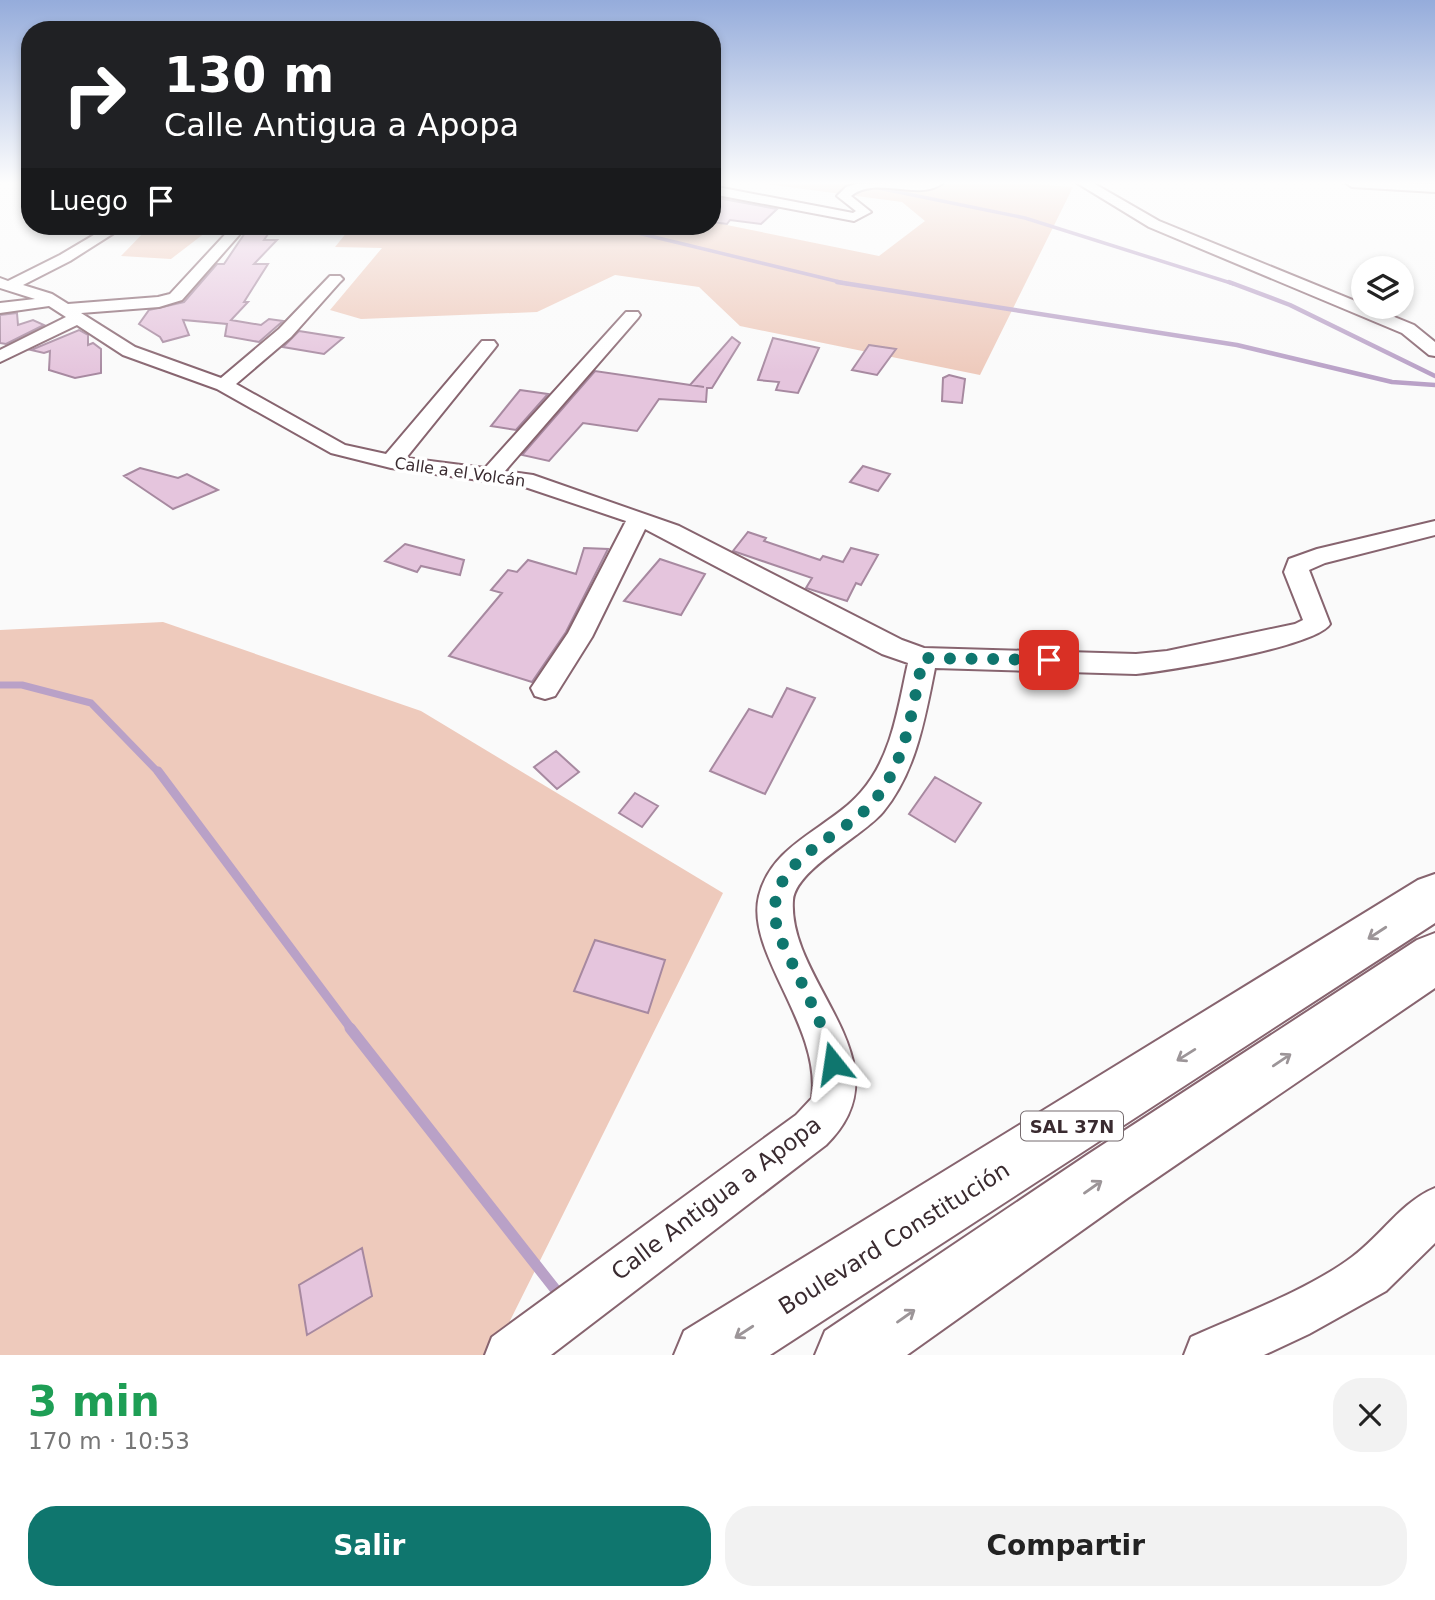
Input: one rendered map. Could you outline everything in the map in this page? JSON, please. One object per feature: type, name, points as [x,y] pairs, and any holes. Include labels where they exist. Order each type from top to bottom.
[{"type":"highway","name":"Boulevard Constitución","points":[[708,1355],[1435,896]]},
{"type":"highway","name":"SAL 37N","points":[[849,1355],[1108,1176],[1435,958]]},
{"type":"street","points":[[4,285],[65,258],[84,246]]},
{"type":"street","points":[[0,308],[65,309],[171,299],[179,294],[222,246]]},
{"type":"street","points":[[1208,246],[1408,329],[1419,335],[1435,351]]},
{"type":"street","points":[[224,385],[285,333],[335,279]]},
{"type":"street","name":"Calle a el Volcán","points":[[4,285],[65,309],[129,351],[224,385],[338,449],[391,462],[533,482],[639,518],[671,531],[892,647],[923,658]]},
{"type":"street","points":[[0,357],[65,309]]},
{"type":"street","points":[[490,475],[632,315]]},
{"type":"street","points":[[391,462],[488,345]]},
{"type":"street","points":[[545,688],[579,637],[639,518]]},
{"type":"street","points":[[923,658],[1136,664],[1167,661],[1302,632],[1317,624],[1296,572],[1297,565],[1435,528]]},
{"type":"street","name":"Calle Antigua a Apopa","points":[[510,1355],[811,1130],[832,1105],[833,1063],[827,1035],[779,933],[775,915],[776,894],[787,874],[800,860],[859,815],[887,783],[898,763],[923,658]]},
{"type":"street","points":[[1209,1355],[1292,1317],[1359,1280],[1435,1211]]},
{"type":"shaded area","points":[[130,246],[188,246],[171,259],[121,256]]},
{"type":"shaded area","points":[[336,246],[831,246],[879,256],[892,246],[1044,246],[980,375],[740,326],[699,287],[615,275],[537,312],[361,319],[330,310],[382,248]]},
{"type":"shaded area","points":[[163,622],[421,711],[723,893],[493,1355],[0,1355],[0,630]]},
{"type":"building","points":[[236,246],[271,246],[254,264],[268,264],[244,302],[248,302],[231,320],[261,325],[269,319],[283,321],[259,342],[225,336],[227,324],[183,320],[189,335],[163,342],[160,337],[139,324],[149,310],[184,302],[217,264],[224,264]]},
{"type":"building","points":[[17,313],[18,325],[33,320],[44,325],[6,344],[0,343],[0,315]]},
{"type":"building","points":[[79,330],[88,335],[88,345],[93,343],[101,349],[101,373],[75,378],[49,370],[50,351],[44,353],[31,350]]},
{"type":"building","points":[[299,331],[343,338],[324,354],[283,347]]},
{"type":"building","points":[[732,337],[740,343],[712,388],[707,388],[706,402],[659,399],[637,431],[583,423],[549,461],[522,455],[595,371],[690,385]]},
{"type":"building","points":[[773,338],[819,348],[798,393],[776,390],[779,382],[758,380]]},
{"type":"building","points":[[869,345],[896,349],[877,375],[852,370]]},
{"type":"building","points":[[949,375],[965,379],[962,403],[942,401],[943,378]]},
{"type":"building","points":[[520,390],[548,394],[516,430],[491,426]]},
{"type":"building","points":[[863,466],[890,474],[878,491],[850,482]]},
{"type":"building","points":[[140,468],[178,478],[187,474],[218,490],[173,509],[124,476]]},
{"type":"building","points":[[748,532],[766,538],[764,541],[820,560],[823,556],[843,562],[851,548],[878,555],[861,585],[856,583],[847,601],[806,588],[812,578],[733,551]]},
{"type":"building","points":[[405,544],[464,560],[460,575],[421,566],[417,572],[385,561]]},
{"type":"building","points":[[584,548],[608,549],[566,632],[532,682],[449,656],[502,593],[491,590],[508,570],[517,572],[528,560],[576,574]]},
{"type":"building","points":[[660,559],[705,574],[681,615],[624,601]]},
{"type":"building","points":[[787,688],[815,698],[765,794],[710,771],[749,709],[772,717]]},
{"type":"building","points":[[556,751],[579,772],[557,789],[534,767]]},
{"type":"building","points":[[935,777],[981,803],[955,842],[909,814]]},
{"type":"building","points":[[635,793],[658,806],[642,827],[619,813]]},
{"type":"building","points":[[595,940],[665,960],[648,1013],[574,991]]},
{"type":"building","points":[[362,1248],[372,1296],[307,1335],[299,1285]]},
{"type":"waterway","points":[[692,246],[845,283]]},
{"type":"waterway","points":[[1114,246],[1234,284]]},
{"type":"waterway","points":[[837,282],[845,283]]},
{"type":"waterway","points":[[1229,282],[1290,305],[1435,376]]},
{"type":"waterway","points":[[845,283],[1237,345],[1392,382],[1435,385]]},
{"type":"waterway","points":[[0,685],[22,685],[91,703],[159,773]]},
{"type":"waterway","points":[[158,771],[352,1030]]},
{"type":"waterway","points":[[350,1028],[562,1298]]},
{"type":"route","points":[[833,1063],[827,1035],[779,933],[775,915],[776,894],[787,874],[800,860],[859,815],[887,783],[898,763],[923,658],[1049,660]]}]
